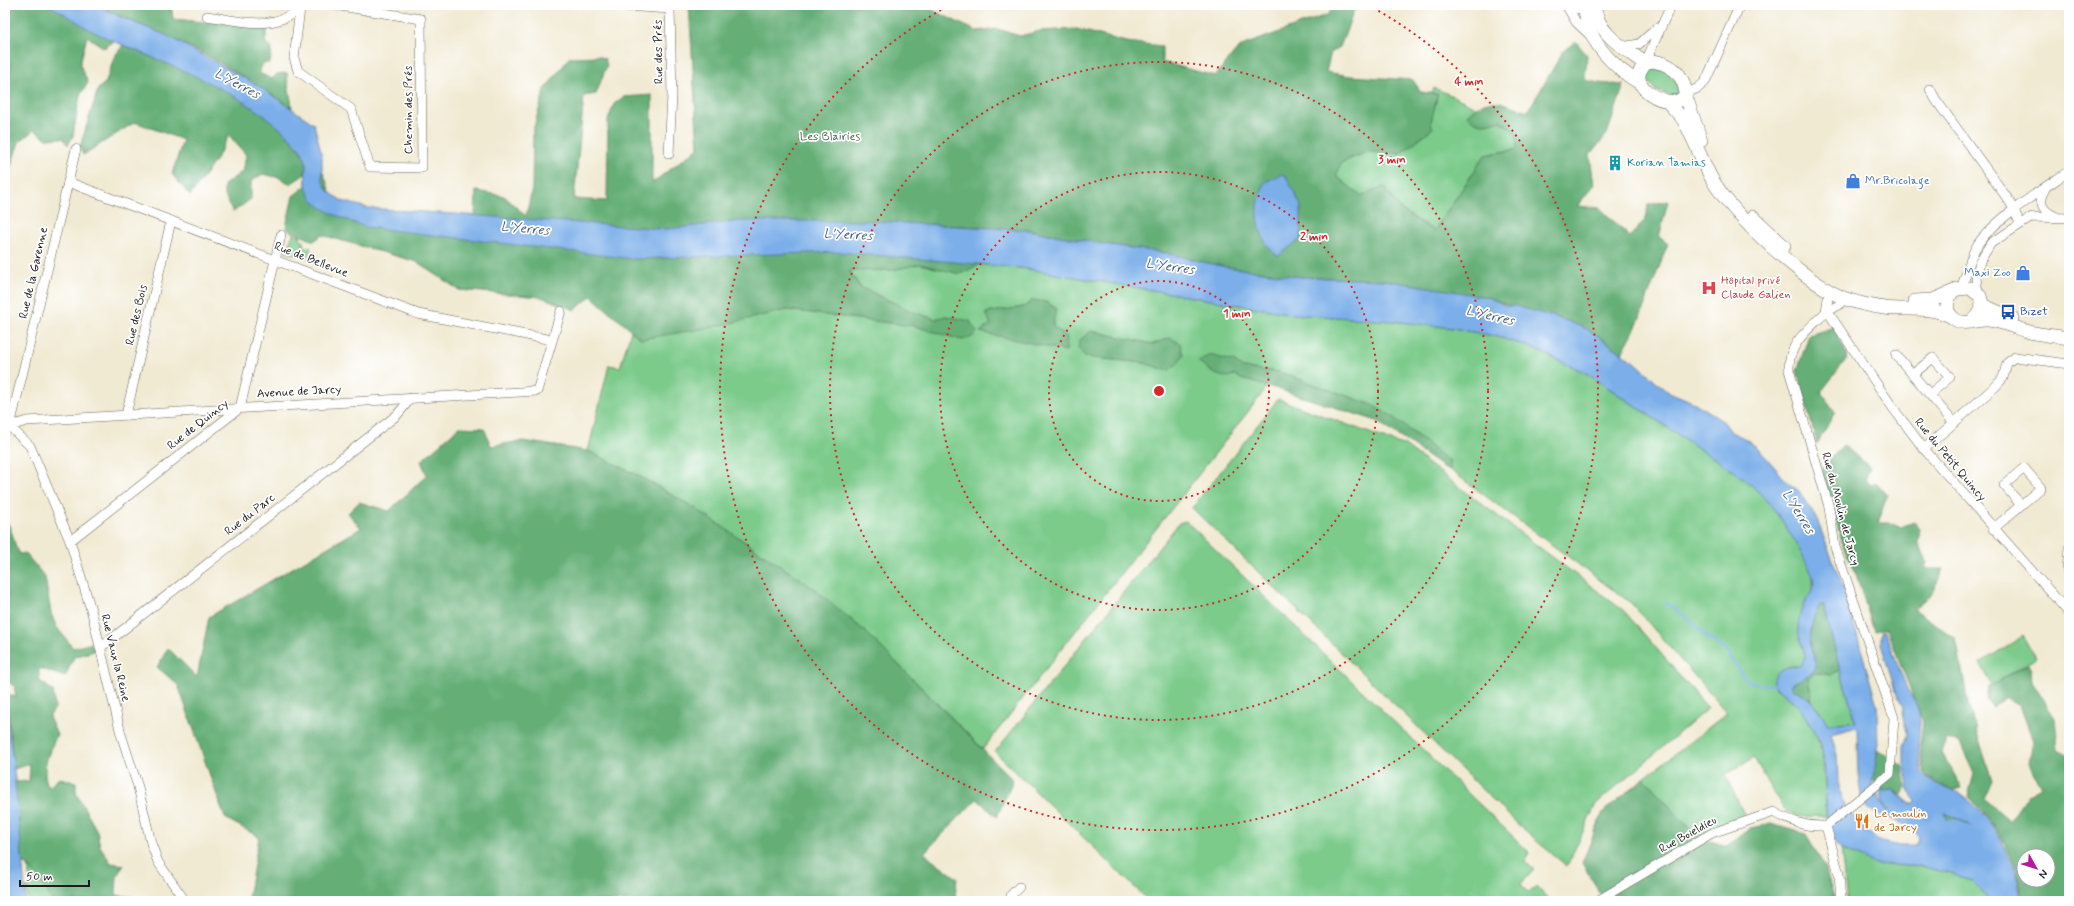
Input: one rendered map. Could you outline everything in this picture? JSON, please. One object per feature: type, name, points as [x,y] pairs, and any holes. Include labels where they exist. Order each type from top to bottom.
[{"type":"main road","points":[[1584,5],[1587,24],[1592,37],[1596,44],[1612,60],[1657,98],[1668,102],[1679,101],[1685,94]]},
{"type":"main road","points":[[1594,5],[1603,30],[1610,38],[1645,63],[1653,61],[1671,67],[1679,74],[1707,154],[1729,189],[1742,206],[1760,224],[1812,270],[1838,286],[1873,299],[1933,300],[1956,290],[1970,288],[1980,299],[2003,315],[2029,323],[2069,329]]},
{"type":"main road","points":[[1641,84],[1639,75],[1645,63]]},
{"type":"main road","points":[[1668,102],[1683,120],[1714,182],[1736,210],[1761,237],[1829,292],[1862,304],[1885,308],[1932,309],[1962,322],[1986,320],[2028,331],[2069,338]]},
{"type":"main road","points":[[1952,317],[1947,306],[1956,290]]},
{"type":"main road","points":[[1972,321],[1980,312],[1980,299]]},
{"type":"street","name":"Chemin des Prés","points":[[302,6],[294,58],[298,71],[351,109],[370,167],[422,168],[421,19],[334,5]]},
{"type":"street","name":"Rue des Prés","points":[[610,5],[670,9],[672,96],[670,154]]},
{"type":"street","points":[[1568,5],[1577,9],[1584,5]]},
{"type":"street","points":[[1568,5],[1576,22],[1592,37]]},
{"type":"street","points":[[1645,63],[1671,5]]},
{"type":"street","points":[[1685,94],[1698,88],[1704,82],[1740,5]]},
{"type":"street","points":[[208,16],[257,24],[276,22],[292,16],[302,6]]},
{"type":"street","points":[[1622,47],[1638,44],[1648,37],[1662,23]]},
{"type":"street","points":[[1930,89],[1940,106],[2010,202],[2020,224]]},
{"type":"street","name":"Rue de la Garenne","points":[[7,424],[76,148]]},
{"type":"street","points":[[1956,290],[1978,244],[2014,211],[2069,171]]},
{"type":"street","name":"Rue de Bellevue","points":[[68,182],[418,314],[552,340]]},
{"type":"street","points":[[2045,188],[2041,198],[2042,205],[2049,214],[2057,217]]},
{"type":"street","points":[[1980,299],[1976,278],[1983,253],[1991,243],[2032,217],[2069,218]]},
{"type":"street","name":"Rue des Bois","points":[[126,415],[172,221]]},
{"type":"street","name":"Rue de Quincy","points":[[70,541],[240,408],[274,259],[281,235]]},
{"type":"street","points":[[1826,312],[1829,292]]},
{"type":"street","name":"Rue du Moulin de Jarcy","points":[[1826,826],[1890,774],[1894,718],[1835,547],[1829,507],[1789,370],[1791,351],[1796,341],[1826,312],[1831,311],[1844,298]]},
{"type":"street","points":[[552,340],[561,311]]},
{"type":"street","name":"Rue du Petit Quincy","points":[[1826,312],[1830,315],[1893,408],[1924,449],[1993,529],[2069,613]]},
{"type":"street","name":"Avenue de Jarcy","points":[[7,424],[27,421],[218,411],[240,408],[537,391],[552,340]]},
{"type":"street","points":[[1896,355],[1954,423]]},
{"type":"street","points":[[1924,449],[1996,386],[2003,378],[2006,362],[2015,356],[2069,364]]},
{"type":"street","points":[[1913,374],[1933,358],[1950,377],[1930,394]]},
{"type":"street","name":"Rue du Parc","points":[[100,648],[397,415],[411,398]]},
{"type":"street","name":"Rue Vaux la Reine","points":[[7,424],[30,446],[70,541],[85,587],[151,843],[158,862],[185,901]]},
{"type":"street","points":[[1993,529],[2021,505]]},
{"type":"street","points":[[2069,548],[2067,570],[2069,570]]},
{"type":"street","name":"Rue Boieldieu","points":[[1597,901],[1712,833],[1732,825],[1774,812],[1791,822],[1812,826],[1826,826]]},
{"type":"street","points":[[1826,826],[1839,874],[1841,901]]},
{"type":"street","points":[[1011,901],[1011,895],[1019,887]]},
{"type":"green space","points":[[5,5],[48,5],[72,16],[113,41],[104,48],[87,36],[80,64],[88,83],[80,95],[73,136],[68,145],[63,138],[47,139],[34,130],[19,142],[5,183]]},
{"type":"green space","points":[[98,5],[171,5],[173,19],[268,28],[265,41],[272,49],[270,63],[263,63],[259,73],[272,79],[277,74],[287,73],[292,108],[214,59],[181,42]]},
{"type":"green space","name":"Les Blairies","points":[[689,5],[922,5],[976,31],[998,29],[1020,36],[1040,31],[1077,29],[1126,42],[1162,46],[1162,62],[1215,76],[1237,50],[1244,45],[1329,14],[1333,5],[1356,5],[1340,47],[1331,52],[1326,72],[1350,76],[1413,80],[1421,92],[1438,94],[1431,122],[1433,128],[1401,153],[1367,152],[1342,162],[1336,176],[1361,196],[1385,187],[1400,209],[1434,231],[1485,155],[1517,149],[1516,133],[1500,120],[1482,124],[1475,122],[1467,115],[1475,108],[1489,102],[1503,103],[1528,111],[1564,50],[1576,42],[1587,55],[1585,80],[1624,85],[1607,134],[1590,155],[1594,185],[1577,206],[1600,208],[1630,237],[1646,219],[1648,205],[1668,201],[1659,237],[1668,244],[1637,325],[1622,353],[1578,325],[1508,305],[1491,298],[1384,280],[1302,277],[1226,267],[1165,253],[1104,244],[1028,230],[930,224],[960,262],[980,264],[960,274],[920,264],[892,270],[849,271],[860,287],[913,312],[935,319],[946,316],[970,321],[977,332],[972,337],[962,340],[915,326],[787,310],[713,327],[641,339],[591,296],[575,310],[541,297],[459,290],[417,262],[322,235],[314,241],[288,230],[286,227],[293,196],[316,178],[321,166],[335,206],[475,218],[476,191],[504,196],[526,216],[532,189],[533,130],[545,89],[570,57],[599,56],[605,59],[607,65],[596,94],[584,96],[574,199],[607,201],[608,120],[614,104],[623,97],[652,95],[652,183],[698,148]]},
{"type":"green space","points":[[123,45],[168,63],[217,86],[241,99],[263,114],[282,130],[303,155],[306,164],[304,175],[290,184],[280,178],[263,174],[251,181],[251,199],[233,212],[224,194],[224,185],[243,171],[246,155],[229,135],[217,158],[190,196],[172,174],[183,140],[135,122],[83,155],[80,147],[98,89],[106,82],[114,57]]},
{"type":"green space","points":[[1651,69],[1661,69],[1672,76],[1679,88],[1676,97],[1656,91],[1647,80],[1647,73]]},
{"type":"green space","points":[[1434,88],[1476,108],[1496,119],[1516,133],[1517,149],[1485,155],[1434,231],[1400,209],[1385,187],[1361,196],[1336,176],[1341,163],[1367,152],[1401,153],[1431,122],[1427,104]]},
{"type":"green space","points":[[293,234],[301,237],[300,240],[304,241],[303,246],[311,248],[307,258],[286,252]]},
{"type":"green space","points":[[920,264],[960,274],[980,264],[1021,268],[1293,314],[1393,321],[1453,328],[1498,337],[1527,346],[1586,373],[1745,479],[1762,493],[1776,511],[1796,542],[1813,575],[1813,590],[1803,606],[1801,643],[1806,654],[1804,662],[1800,666],[1788,666],[1773,686],[1791,699],[1804,713],[1812,725],[1818,739],[1824,769],[1826,816],[1799,817],[1784,810],[1754,758],[1725,775],[1745,816],[1697,837],[1644,778],[1727,713],[1631,603],[1450,470],[1449,461],[1370,404],[1279,372],[1243,368],[1235,362],[1236,375],[1241,379],[1267,386],[1262,394],[983,749],[867,633],[813,588],[693,507],[637,475],[588,451],[609,365],[620,367],[631,331],[642,339],[787,310],[915,326],[962,340],[946,316],[935,319],[913,312],[860,287],[849,270],[892,270]],"holes":[[[1033,300],[1053,327],[1067,337],[980,332],[991,324],[986,313],[1024,307]],[[1091,331],[1153,344],[1170,338],[1168,370],[1145,363],[1086,357]]]},
{"type":"green space","points":[[1033,300],[1046,302],[1056,308],[1053,327],[1067,337],[1066,351],[980,332],[991,324],[986,313],[1024,307]]},
{"type":"green space","points":[[1834,327],[1848,357],[1821,392],[1835,412],[1817,444],[1797,371],[1809,335]]},
{"type":"green space","points":[[1091,331],[1153,344],[1170,338],[1180,343],[1183,355],[1177,364],[1168,371],[1145,363],[1086,357],[1078,349],[1079,341]]},
{"type":"green space","points":[[1210,355],[1235,362],[1243,368],[1279,372],[1370,404],[1392,416],[1449,461],[1450,470],[1441,466],[1377,421],[1278,389],[1241,379],[1236,375],[1230,377],[1220,376],[1198,361]]},
{"type":"green space","points":[[1278,399],[1405,446],[1624,611],[1708,708],[1596,804],[1567,866],[1528,834],[1192,508]]},
{"type":"green space","points":[[459,427],[484,428],[491,446],[523,441],[588,451],[637,475],[693,507],[813,588],[867,633],[1013,780],[997,817],[977,799],[924,853],[957,878],[955,897],[950,901],[877,901],[874,898],[870,901],[251,901],[248,898],[259,837],[225,818],[178,685],[157,667],[168,648],[197,677],[209,617],[361,528],[348,513],[359,502],[389,511],[427,475],[421,461]]},
{"type":"green space","points":[[1843,445],[1870,467],[1865,480],[1871,485],[1877,483],[1887,495],[1878,523],[1890,523],[1901,527],[1914,522],[1920,529],[1918,542],[1927,561],[1925,569],[1943,569],[1933,592],[1914,609],[1956,639],[1969,708],[1992,780],[1984,798],[2010,821],[2028,794],[2041,787],[2029,764],[2033,741],[2020,705],[2006,698],[1993,707],[1986,700],[1988,688],[2028,664],[2031,670],[2032,682],[2055,718],[2058,749],[2069,755],[2069,901],[2023,901],[2020,888],[2056,888],[2056,848],[2016,848],[2016,871],[2011,856],[1999,834],[1985,814],[1968,796],[1974,774],[1960,743],[1946,739],[1942,753],[1962,788],[1954,790],[1928,778],[1924,774],[1920,745],[1923,722],[1887,629],[1874,631],[1855,571],[1844,548],[1821,470]]},
{"type":"green space","points":[[5,519],[10,527],[19,554],[25,553],[45,577],[51,613],[56,626],[73,648],[92,643],[94,651],[74,657],[65,677],[39,668],[39,680],[53,691],[55,708],[49,717],[57,735],[51,747],[45,767],[46,781],[49,787],[59,778],[76,782],[76,793],[97,831],[100,846],[111,863],[124,865],[117,876],[116,895],[133,897],[135,901],[53,901],[28,865],[22,864],[21,847],[13,847],[15,782],[29,781],[30,764],[14,769],[6,694],[16,697],[14,686],[5,680]]},
{"type":"green space","points":[[1186,521],[1530,853],[1525,861],[1534,870],[1521,884],[1529,893],[1536,886],[1550,901],[1149,901],[995,752],[1179,523]]},
{"type":"green space","points":[[1820,605],[1824,605],[1840,670],[1830,675],[1815,672],[1808,678],[1811,694],[1810,699],[1793,689],[1791,685],[1808,675],[1814,656],[1810,637],[1812,623]]},
{"type":"green space","points":[[2023,636],[2036,658],[1992,685],[1980,663]]},
{"type":"green space","points":[[1840,670],[1856,721],[1828,724],[1818,708],[1810,699],[1811,694],[1807,678],[1815,672],[1830,675]]},
{"type":"green space","points":[[1878,750],[1902,766],[1905,777],[1905,788],[1902,795],[1893,790],[1880,791],[1876,786],[1873,772]]},
{"type":"green space","points":[[1644,778],[1697,837],[1727,846],[1750,828],[1771,824],[1806,834],[1825,867],[1835,901],[1605,901],[1582,863],[1603,812]]},
{"type":"green space","points":[[1944,813],[1969,824],[1986,850],[1957,830],[1947,819]]},
{"type":"green space","points":[[1841,849],[1875,864],[1925,867],[1972,880],[1991,901],[1847,901]]},
{"type":"green space","points":[[28,865],[53,901],[29,901],[26,888],[30,887]]},
{"type":"water","points":[[48,5],[98,5],[120,17],[166,35],[259,86],[314,124],[322,156],[322,180],[328,191],[342,201],[368,208],[666,229],[741,221],[872,221],[1028,230],[1104,244],[1165,253],[1226,267],[1302,277],[1384,280],[1453,291],[1491,298],[1506,306],[1516,306],[1562,319],[1589,330],[1635,362],[1667,391],[1695,403],[1724,422],[1731,432],[1744,438],[1758,448],[1788,483],[1799,491],[1817,520],[1845,592],[1877,705],[1878,750],[1872,785],[1885,808],[1880,791],[1893,790],[1912,804],[1915,804],[1916,801],[1907,788],[1908,779],[1904,766],[1904,746],[1908,735],[1902,714],[1903,707],[1895,690],[1881,644],[1881,632],[1885,631],[1907,689],[1915,701],[1919,714],[1920,722],[1918,744],[1922,774],[1931,781],[1952,789],[1962,795],[1990,822],[2003,844],[2014,868],[2016,874],[2016,888],[2019,888],[2021,901],[1991,901],[1972,880],[1925,867],[1875,864],[1841,849],[1833,841],[1827,820],[1824,760],[1820,742],[1801,709],[1773,686],[1773,681],[1777,673],[1785,668],[1800,666],[1803,662],[1804,649],[1799,634],[1798,624],[1804,603],[1814,584],[1813,577],[1786,526],[1771,506],[1745,479],[1586,373],[1527,346],[1498,337],[1453,328],[1393,321],[1293,314],[1021,268],[838,252],[633,259],[365,227],[330,212],[312,199],[306,186],[305,158],[296,144],[266,117],[226,92],[205,81],[85,27]],"holes":[[[1820,605],[1824,605],[1840,670],[1856,721],[1828,724],[1814,704],[1804,695],[1793,689],[1791,685],[1810,674],[1814,669],[1815,661],[1810,643],[1811,631],[1817,609]],[[1857,727],[1857,756],[1862,799],[1871,811],[1911,828],[1919,839],[1916,845],[1895,845],[1878,841],[1864,828],[1845,806],[1838,782],[1837,755],[1831,734]],[[1944,813],[1969,824],[1985,849],[1973,843],[1956,830],[1951,825]]]},
{"type":"water","points":[[1281,174],[1286,176],[1301,206],[1301,239],[1278,256],[1268,247],[1262,235],[1258,208],[1264,183]]},
{"type":"water","points":[[5,661],[8,725],[14,769],[26,901],[5,901]]},
{"type":"waterway","points":[[1666,603],[1689,619],[1705,636],[1727,651],[1742,675],[1753,684],[1776,685]]},
{"type":"waterway","name":"L'Yerres","points":[[1934,828],[1956,828],[1970,835],[1981,848],[1994,858],[2001,870],[2010,901]]},
{"type":"place","name":"Korian Tamias","points":[[1615,163]]},
{"type":"place","name":"Mr.Bricolage","points":[[1853,181]]},
{"type":"place","name":"Maxi Zoo","points":[[2023,273]]},
{"type":"place","name":"Hôpital privé Claude Galien","points":[[1709,288]]},
{"type":"place","name":"Bizet","points":[[2008,312]]},
{"type":"place","name":"Le moulin de Jarcy","points":[[1862,821]]}]
